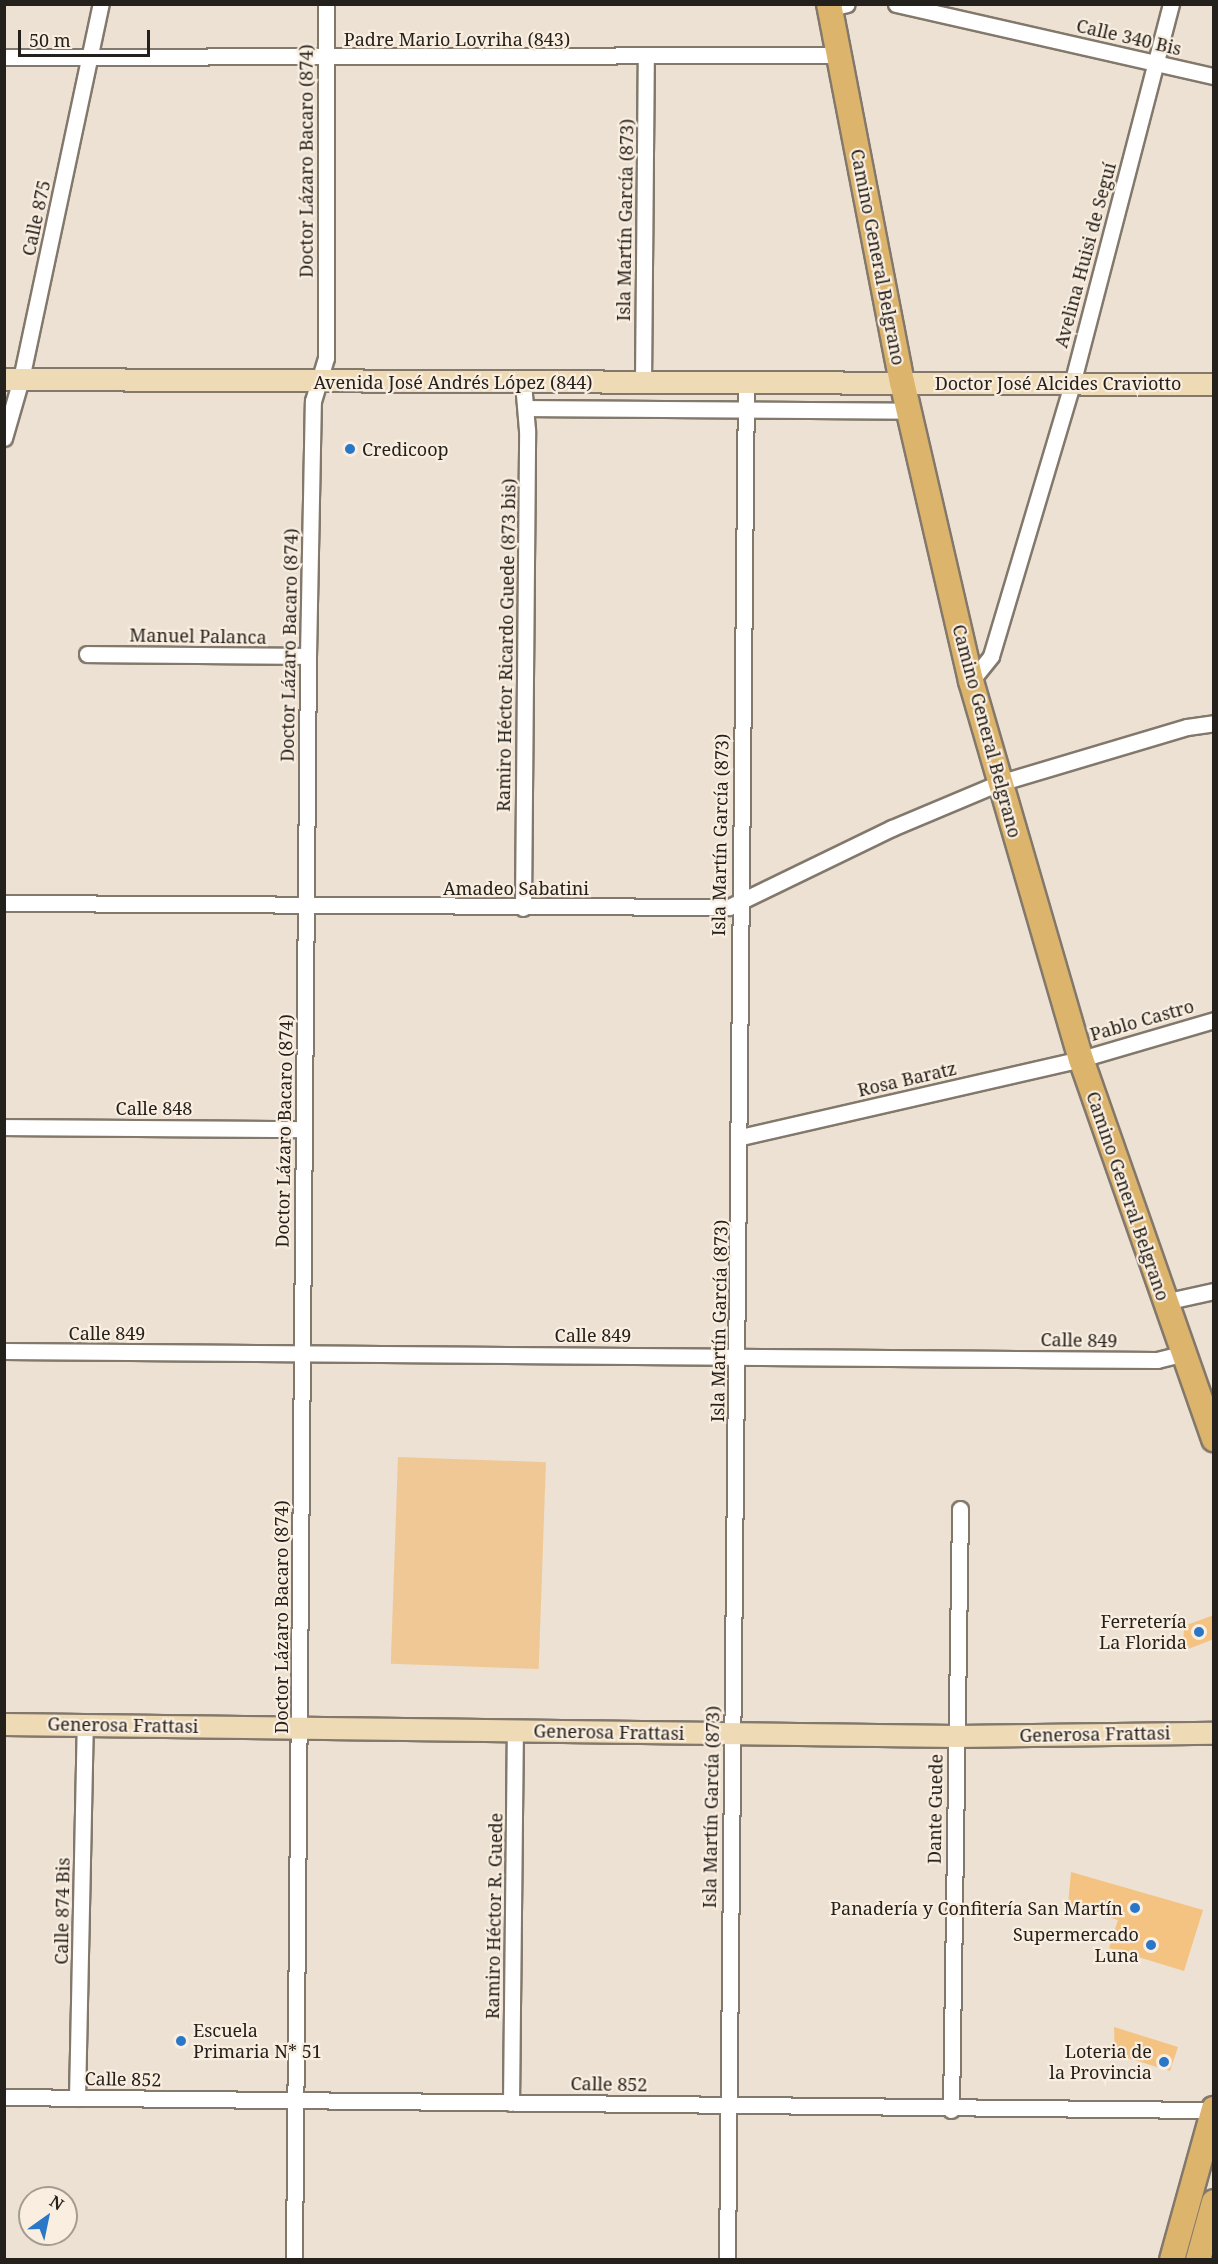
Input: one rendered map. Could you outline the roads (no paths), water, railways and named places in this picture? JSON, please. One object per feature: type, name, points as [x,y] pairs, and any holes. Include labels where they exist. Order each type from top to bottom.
[{"type":"main road","name":"Camino General Belgrano","points":[[835,6],[838,55],[902,381],[971,681],[1081,1059],[1181,1354],[1214,1439]]},
{"type":"main road","name":"Avenida José Andrés López (844)","points":[[13,379],[746,383],[902,381]]},
{"type":"main road","name":"Doctor José Alcides Craviotto","points":[[902,381],[1214,384]]},
{"type":"main road","name":"Generosa Frattasi","points":[[4,1724],[956,1736],[1214,1733]]},
{"type":"main road","points":[[1172,2259],[1213,2109]]},
{"type":"main road","points":[[1198,2259],[1214,2202]]},
{"type":"street","name":"Calle 875","points":[[4,438],[13,379],[91,57],[101,4]]},
{"type":"street","name":"Doctor Lázaro Bacaro (874)","points":[[294,2259],[301,1728],[301,1354],[308,656],[313,401],[326,358],[326,4]]},
{"type":"street","name":"Calle 340 Bis","points":[[896,4],[1214,76]]},
{"type":"street","name":"Avelina Huisi de Seguí","points":[[971,681],[991,656],[1072,384],[1171,4]]},
{"type":"street","name":"Padre Mario Lovriha (843)","points":[[4,57],[646,58],[838,55]]},
{"type":"street","name":"Isla Martín García (873)","points":[[643,382],[646,58]]},
{"type":"street","name":"Ramiro Héctor Ricardo Guede (873 bis)","points":[[523,382],[525,408],[523,908]]},
{"type":"street","name":"Isla Martín García (873)","points":[[728,2259],[727,2105],[741,1137],[738,904],[746,383]]},
{"type":"street","points":[[525,408],[909,411]]},
{"type":"street","name":"Manuel Palanca","points":[[87,654],[308,656]]},
{"type":"street","name":"Amadeo Sabatini","points":[[4,903],[715,909],[738,904],[892,828],[999,783],[1187,727],[1214,723]]},
{"type":"street","name":"Pablo Castro","points":[[1081,1059],[1214,1020]]},
{"type":"street","name":"Rosa Baratz","points":[[741,1137],[1081,1059]]},
{"type":"street","name":"Calle 848","points":[[4,1127],[303,1129]]},
{"type":"street","points":[[1164,1302],[1214,1291]]},
{"type":"street","name":"Calle 849","points":[[4,1351],[1157,1360],[1181,1354]]},
{"type":"street","name":"Dante Guede","points":[[951,2110],[960,1509]]},
{"type":"street","name":"Calle 874 Bis","points":[[78,2098],[84,1725]]},
{"type":"street","name":"Ramiro Héctor R. Guede","points":[[511,2103],[515,1730]]},
{"type":"street","name":"Calle 852","points":[[4,2097],[727,2105],[951,2110],[1213,2109]]},
{"type":"place","name":"Credicoop","points":[[350,449]]},
{"type":"place","name":"Ferretería La Florida","points":[[1199,1632]]},
{"type":"place","name":"Panadería y Confitería San Martín","points":[[1135,1908]]},
{"type":"place","name":"Supermercado Luna","points":[[1151,1945]]},
{"type":"place","name":"Escuela Primaria N* 51","points":[[181,2041]]},
{"type":"place","name":"Loteria de la Provincia","points":[[1164,2062]]}]
